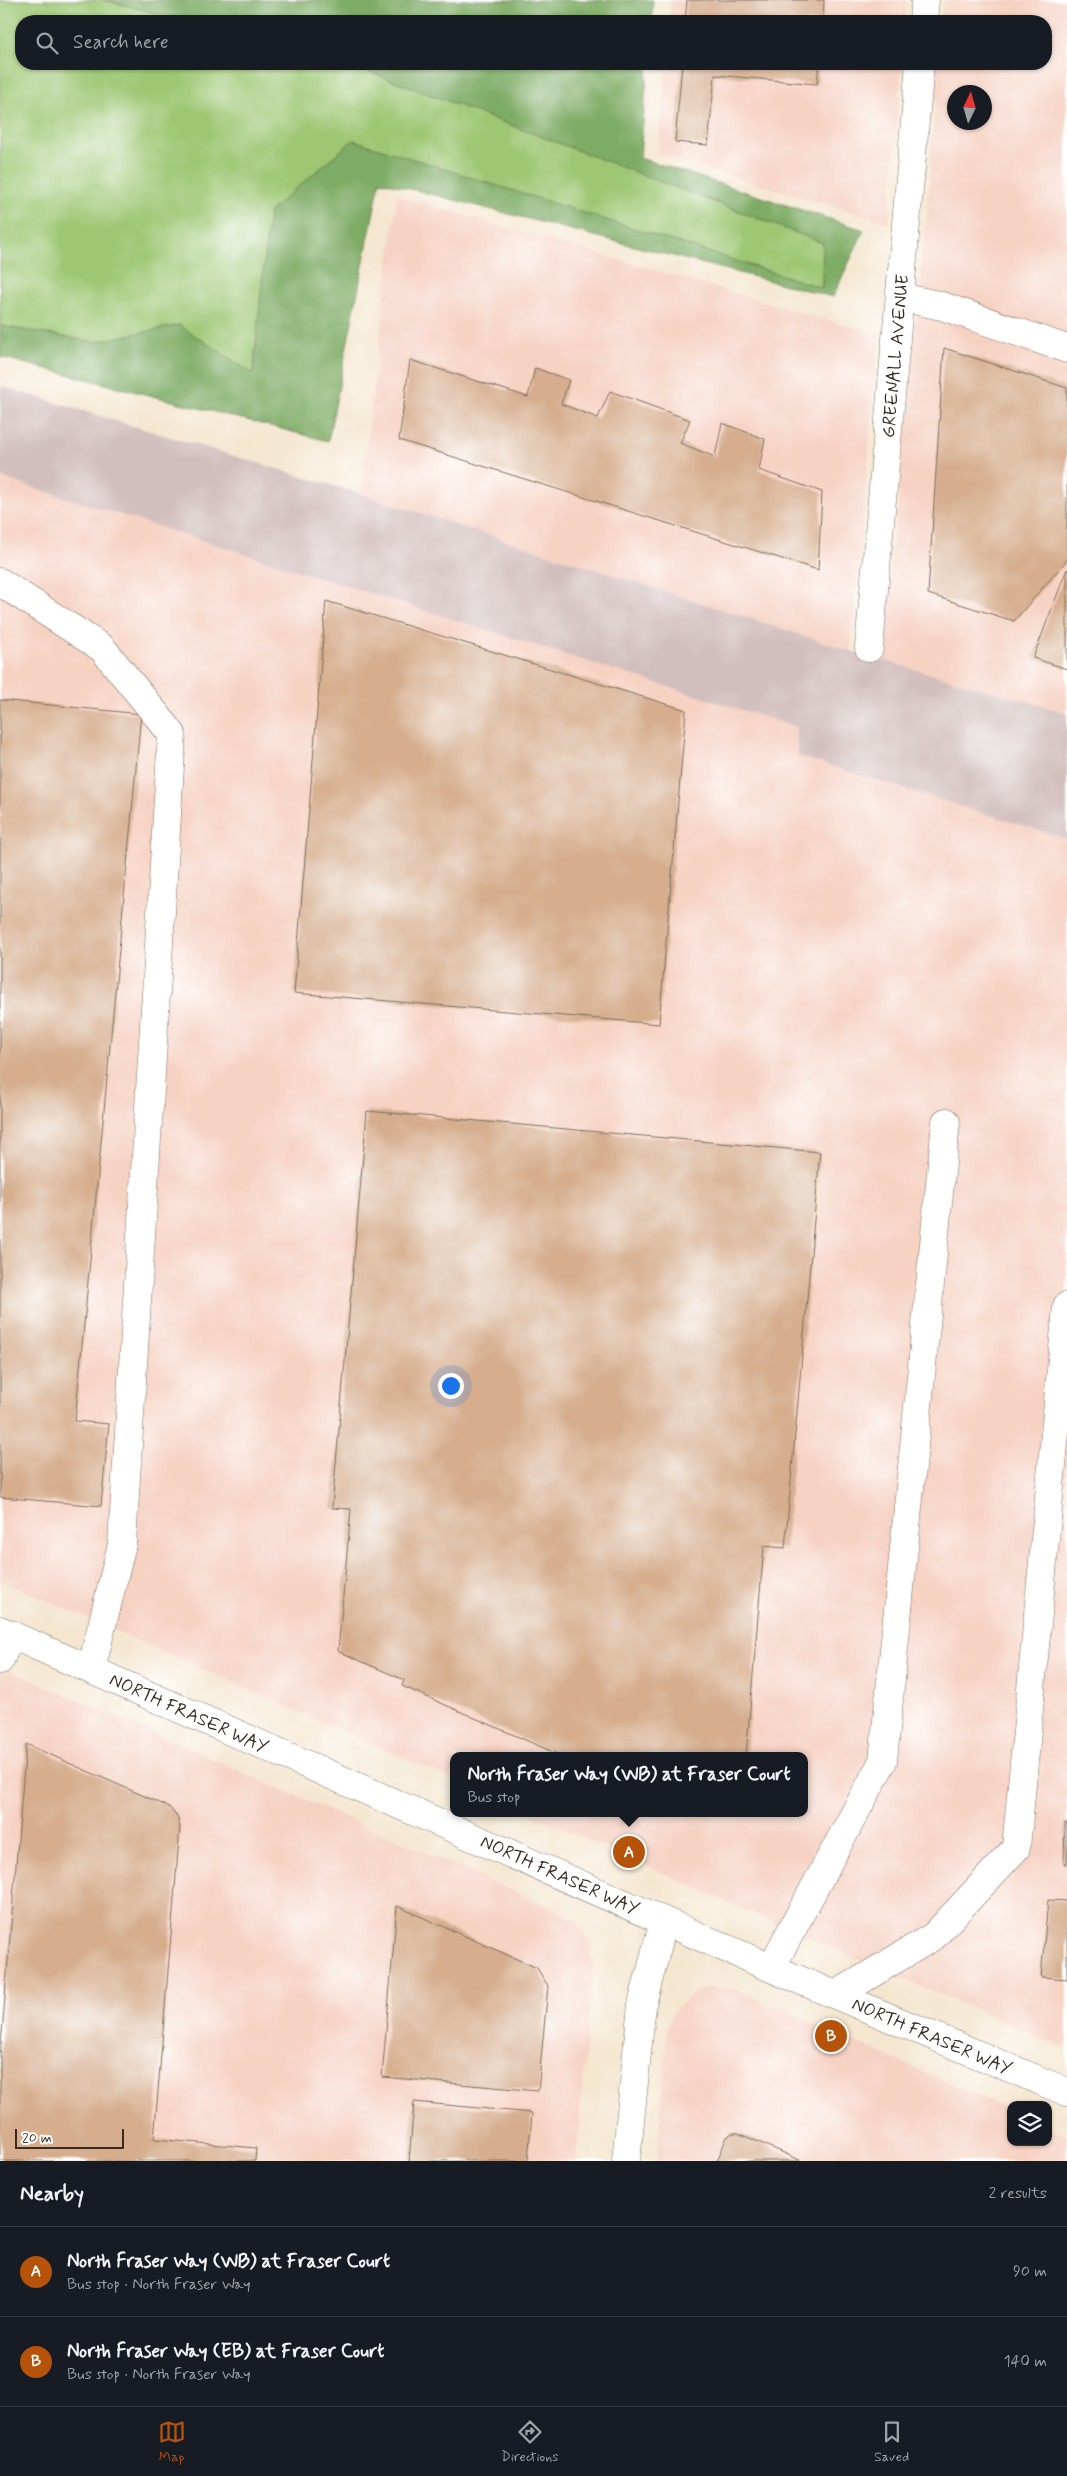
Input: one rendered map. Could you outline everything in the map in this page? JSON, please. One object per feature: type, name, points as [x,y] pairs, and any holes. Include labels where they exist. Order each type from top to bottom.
[{"type":"street","points":[[924,15],[925,0]]},
{"type":"street","name":"GREENALL AVENUE","points":[[868,648],[919,70]]},
{"type":"street","points":[[900,297],[942,306],[1067,349]]},
{"type":"street","points":[[0,582],[102,648],[172,734],[122,1544],[90,1670]]},
{"type":"street","points":[[771,1968],[883,1761],[946,1122]]},
{"type":"street","points":[[836,1996],[934,1936],[1016,1848],[1067,1306]]},
{"type":"street","points":[[0,1660],[6,1632]]},
{"type":"street","name":"NORTH FRASER WAY","points":[[6,1632],[771,1968],[1067,2092]]},
{"type":"street","points":[[626,2161],[642,2004],[664,1921]]},
{"type":"shaded area","points":[[671,0],[907,0],[906,15],[670,15]]},
{"type":"shaded area","points":[[943,0],[1067,0],[1067,713],[881,660],[925,234],[938,70],[1052,70],[1052,15],[942,15]]},
{"type":"shaded area","points":[[665,70],[902,70],[889,223],[658,154]]},
{"type":"shaded area","points":[[397,196],[879,335],[851,651],[361,494]]},
{"type":"shaded area","points":[[0,386],[361,494],[851,651],[1067,713],[1067,839],[798,756],[796,727],[0,477]]},
{"type":"shaded area","points":[[0,477],[797,727],[798,756],[1067,839],[1067,2049],[836,1950],[537,1817],[808,1817],[808,1752],[450,1752],[450,1778],[0,1580]]},
{"type":"shaded area","points":[[0,1666],[561,1912],[575,1921],[585,1933],[590,1944],[593,1966],[576,2161],[0,2161]]},
{"type":"shaded area","points":[[707,1987],[736,1990],[1007,2108],[1007,2146],[1052,2146],[1052,2129],[1067,2135],[1067,2161],[657,2161],[667,2030],[672,2014],[696,1991]]},
{"type":"green space","points":[[0,0],[104,0],[163,15],[15,15],[15,70],[365,70],[823,243],[822,288],[353,141],[269,212],[253,374],[179,325],[95,342],[0,326]]},
{"type":"green space","points":[[104,0],[653,0],[652,15],[163,15]]},
{"type":"green space","points":[[365,70],[647,70],[640,158],[864,230],[833,297],[380,181],[328,441],[0,357],[0,326],[95,342],[179,325],[253,374],[269,212],[353,140],[822,288],[823,243]]},
{"type":"building","points":[[687,0],[824,0],[823,15],[686,15]]},
{"type":"building","points":[[681,70],[818,70],[817,84],[715,75],[708,145],[675,142]]},
{"type":"building","points":[[944,348],[1067,388],[1067,560],[1014,621],[928,594]]},
{"type":"building","points":[[410,360],[528,397],[535,368],[569,380],[561,404],[598,418],[610,391],[690,420],[680,443],[715,457],[722,423],[765,439],[759,470],[822,492],[818,570],[399,440]]},
{"type":"building","points":[[1067,569],[1067,669],[1033,658]]},
{"type":"building","points":[[326,601],[686,710],[659,1024],[294,993]]},
{"type":"building","points":[[0,700],[141,714],[75,1421],[109,1424],[101,1506],[0,1497]]},
{"type":"building","points":[[367,1111],[820,1152],[785,1548],[764,1546],[746,1752],[553,1752],[402,1686],[404,1680],[338,1651],[351,1509],[332,1508]]},
{"type":"building","points":[[26,1744],[169,1807],[177,1816],[180,1827],[154,2139],[256,2148],[255,2161],[0,2161],[0,2057]]},
{"type":"building","points":[[1065,1823],[1067,1823],[1067,1864],[1064,1864]]},
{"type":"building","points":[[1048,1900],[1067,1901],[1067,1979],[1041,1977]]},
{"type":"building","points":[[397,1906],[537,1968],[548,1986],[538,2091],[382,2077]]},
{"type":"building","points":[[414,2102],[532,2113],[528,2161],[409,2161]]},
{"type":"building","points":[[732,2133],[738,2133],[802,2161],[717,2161],[727,2137]]},
{"type":"place","name":"North Fraser Way (WB) at Fraser Court","points":[[629,1852]]},
{"type":"place","name":"North Fraser Way (EB) at Fraser Court","points":[[831,2036]]}]
